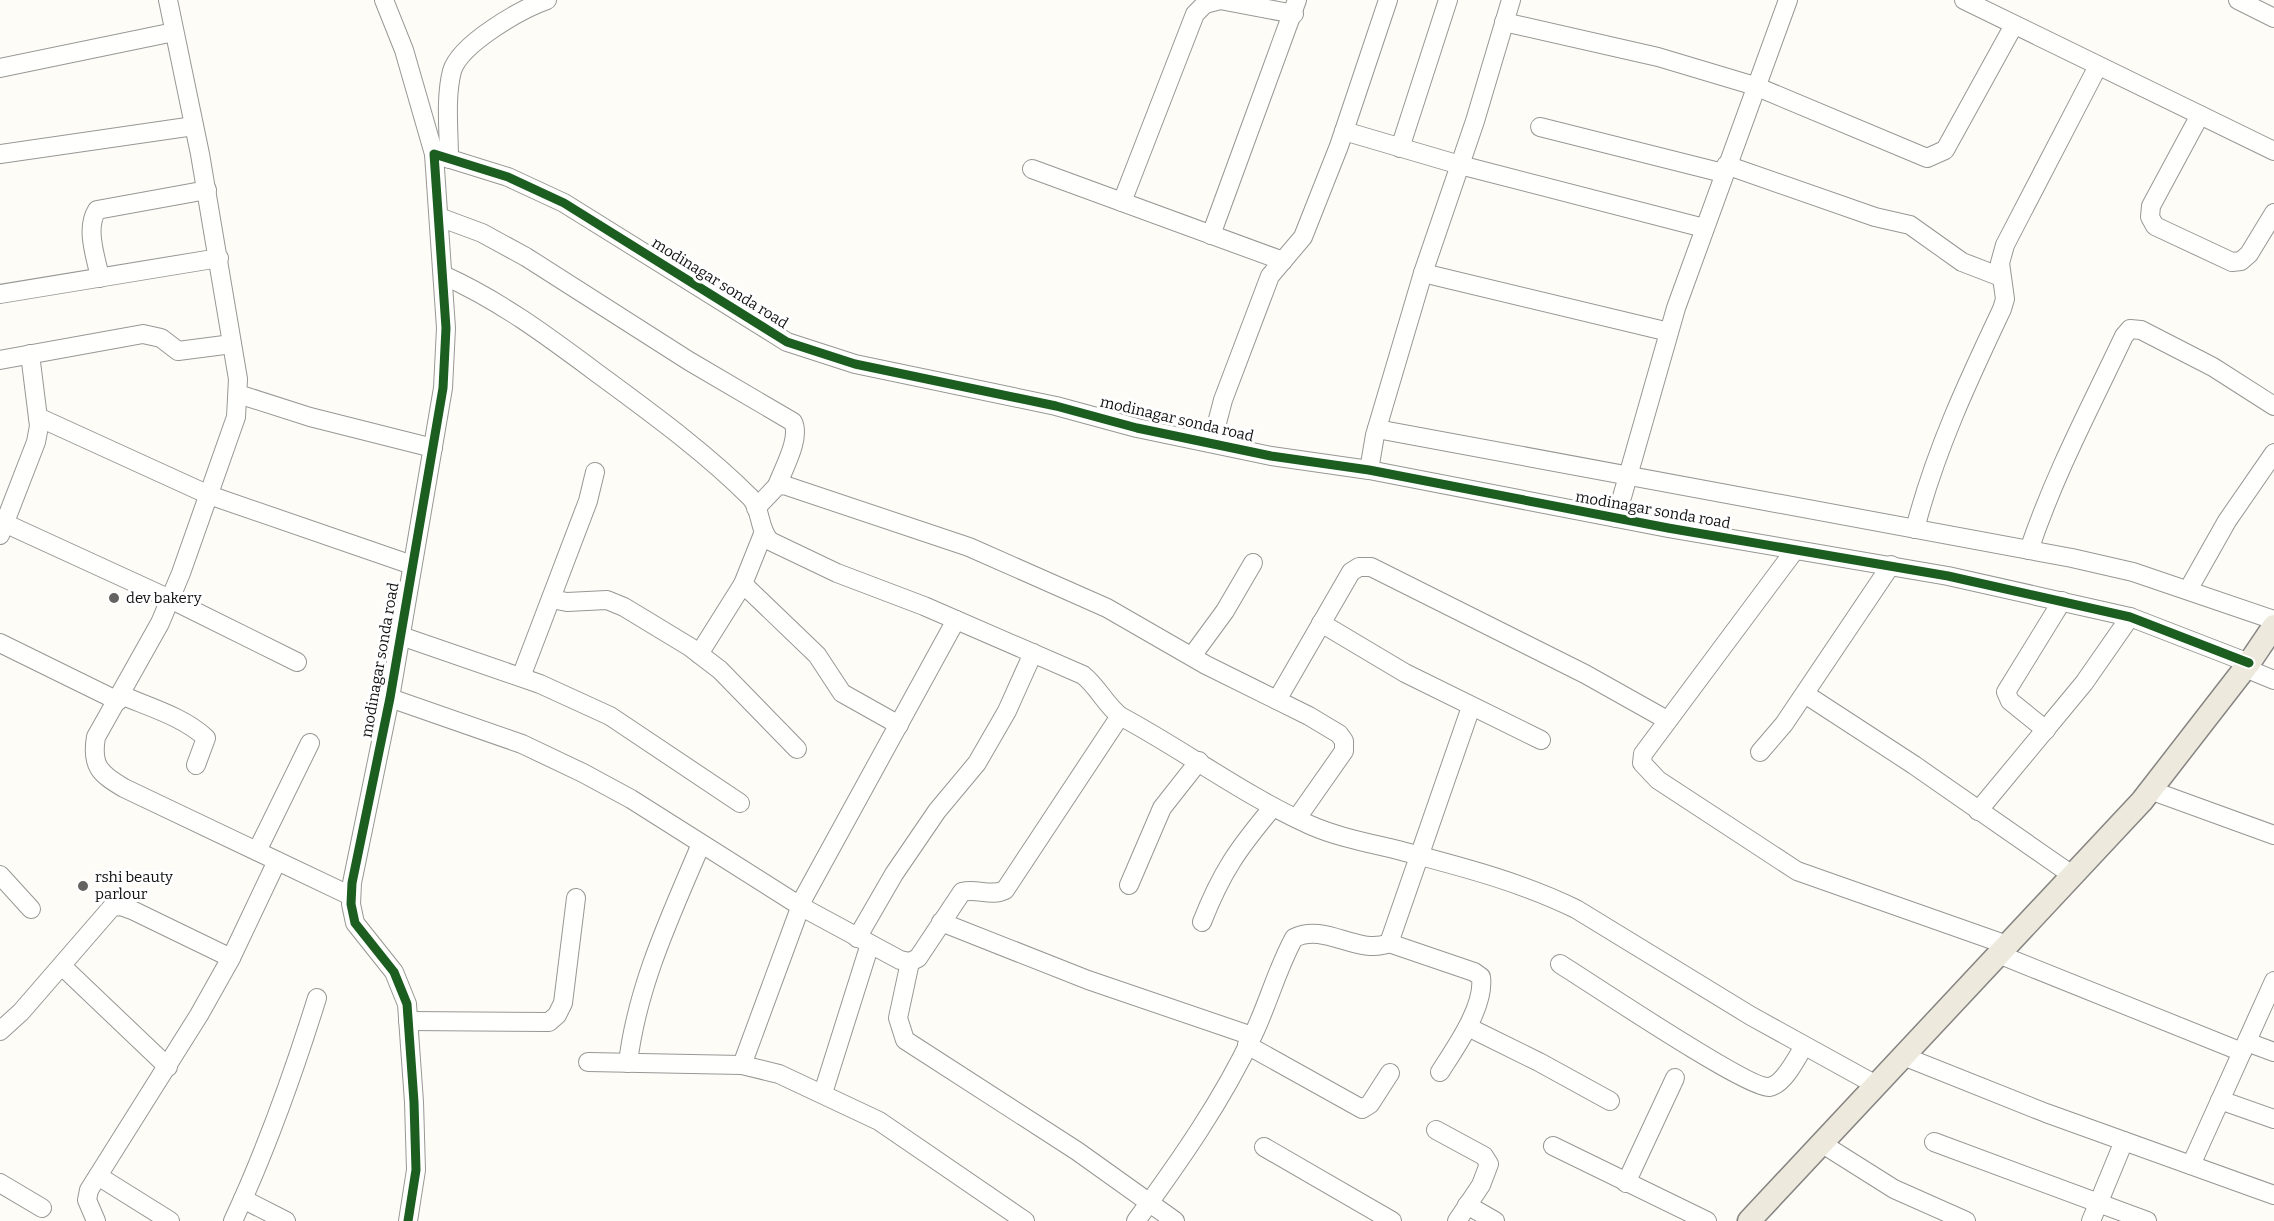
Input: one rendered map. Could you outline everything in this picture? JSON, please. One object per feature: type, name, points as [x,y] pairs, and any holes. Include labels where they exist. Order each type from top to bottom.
[{"type":"main road","points":[[1749,1221],[2150,790],[2249,663],[2273,625]]},
{"type":"street","points":[[168,0],[219,258],[238,394],[236,417],[210,495],[170,599],[120,698],[96,737],[93,751],[103,776],[351,897]]},
{"type":"street","points":[[384,0],[442,156]]},
{"type":"street","points":[[442,156],[453,69],[460,57],[513,16],[546,0]]},
{"type":"street","points":[[1122,202],[1195,14],[1205,4],[1220,0],[1296,7],[1211,234]]},
{"type":"street","points":[[1213,435],[1223,400],[1270,276],[1303,237],[1344,131],[1388,0]]},
{"type":"street","points":[[1400,148],[1448,0]]},
{"type":"street","points":[[1369,466],[1376,432],[1423,273],[1460,165],[1511,0]]},
{"type":"street","points":[[1621,496],[1669,332],[1704,228],[1788,0]]},
{"type":"street","points":[[1964,0],[2274,150]]},
{"type":"street","points":[[2238,0],[2274,18]]},
{"type":"street","points":[[1504,22],[1658,57],[1755,86],[1928,158],[1945,150],[2014,25]]},
{"type":"street","points":[[0,68],[174,32]]},
{"type":"street","points":[[1916,529],[1928,480],[1952,417],[2002,309],[2005,299],[2000,263],[2005,245],[2098,66]]},
{"type":"street","points":[[2200,115],[2151,206],[2150,217],[2156,226],[2232,262],[2241,261],[2249,254],[2274,213]]},
{"type":"street","points":[[0,154],[194,126]]},
{"type":"street","points":[[1540,127],[1725,169],[1875,217],[1910,225],[1962,262],[2001,277]]},
{"type":"street","points":[[1344,131],[1460,165],[1704,228]]},
{"type":"street","name":"modinagar sonda road","points":[[408,1221],[416,1170],[408,1021],[402,986],[394,972],[355,922],[351,897],[362,828],[401,636],[446,359],[440,217],[442,156],[508,177],[564,203],[787,342],[855,364],[1213,435],[1270,456],[1621,496],[1795,550],[1890,565],[2130,617],[2249,663],[2274,680]]},
{"type":"street","points":[[1032,169],[1284,261]]},
{"type":"street","points":[[100,278],[91,229],[92,218],[97,210],[207,190]]},
{"type":"street","points":[[440,217],[482,233],[526,257],[689,361],[794,422],[796,429],[794,438],[777,486],[756,508]]},
{"type":"street","points":[[0,294],[219,258]]},
{"type":"street","points":[[1423,273],[1669,332]]},
{"type":"street","points":[[443,275],[471,287],[521,317],[651,413],[745,492],[756,508],[762,534],[743,584],[726,615],[699,654]]},
{"type":"street","points":[[2029,550],[2048,494],[2069,447],[2124,336],[2130,329],[2141,330],[2213,367],[2274,406]]},
{"type":"street","points":[[0,360],[143,334],[161,338],[178,351],[232,344]]},
{"type":"street","points":[[30,354],[38,417],[36,442],[2,526],[170,599],[297,662]]},
{"type":"street","points":[[238,394],[310,417],[433,448]]},
{"type":"street","points":[[38,417],[210,495],[412,565]]},
{"type":"street","points":[[1376,432],[1621,496],[1916,529],[2133,572],[2188,590],[2273,625]]},
{"type":"street","points":[[2188,590],[2227,521],[2274,453]]},
{"type":"street","points":[[521,677],[588,501],[596,472]]},
{"type":"street","points":[[777,486],[784,484],[803,489],[969,547],[1126,618],[1192,656],[1339,734],[1344,741],[1344,751],[1297,818]]},
{"type":"street","points":[[762,534],[770,541],[837,573],[956,620],[1083,675],[1097,686],[1110,708],[1120,716],[1273,807],[1322,829],[1487,875],[1550,897],[1576,909],[1804,1046],[1875,1085]]},
{"type":"street","points":[[1795,550],[1642,754],[1642,763],[1647,771],[1666,786],[1797,871],[2244,1047],[2274,1052]]},
{"type":"street","points":[[1192,656],[1225,611],[1253,562]]},
{"type":"street","points":[[1760,752],[1784,724],[1890,565]]},
{"type":"street","points":[[1277,700],[1351,572],[1359,567],[1371,567],[1585,674],[1667,720]]},
{"type":"street","points":[[743,584],[817,655],[842,693],[899,725]]},
{"type":"street","points":[[551,599],[567,602],[607,600],[624,607],[699,654],[720,670],[797,749]]},
{"type":"street","points":[[2046,730],[2010,702],[2006,692],[2062,601]]},
{"type":"street","points":[[1978,811],[2084,683],[2130,617]]},
{"type":"street","points":[[742,1065],[800,906],[956,620]]},
{"type":"street","points":[[1321,623],[1405,673],[1541,740]]},
{"type":"street","points":[[401,636],[521,677],[610,716],[740,803]]},
{"type":"street","points":[[0,643],[120,698],[181,722],[201,734],[206,738],[206,743],[196,765]]},
{"type":"street","points":[[824,1093],[864,941],[894,874],[936,812],[977,763],[1007,711],[1033,653]]},
{"type":"street","points":[[1804,694],[2072,875]]},
{"type":"street","points":[[390,698],[522,744],[573,768],[631,799],[800,906],[900,960],[910,962],[918,958],[962,892],[971,890],[998,893],[1005,890],[1120,716]]},
{"type":"street","points":[[1389,943],[1471,707]]},
{"type":"street","points":[[257,851],[310,743]]},
{"type":"street","points":[[1129,885],[1162,808],[1198,761]]},
{"type":"street","points":[[2150,790],[2274,835]]},
{"type":"street","points":[[1202,922],[1218,881],[1234,854],[1273,807]]},
{"type":"street","points":[[628,1063],[633,1024],[642,990],[701,844]]},
{"type":"street","points":[[96,1221],[87,1200],[89,1190],[168,1067],[231,958],[277,861]]},
{"type":"street","points":[[0,875],[31,909]]},
{"type":"street","points":[[408,1021],[549,1022],[557,1015],[563,1003],[576,898]]},
{"type":"street","points":[[0,1031],[21,1012],[62,966],[105,912],[121,906],[231,958]]},
{"type":"street","points":[[941,922],[1250,1041],[1362,1109],[1370,1104],[1390,1073]]},
{"type":"street","points":[[1136,1221],[1220,1097],[1250,1041],[1294,938],[1302,934],[1317,934],[1368,946],[1380,947],[1389,943],[1474,972],[1481,977],[1482,986],[1467,1028],[1440,1072]]},
{"type":"street","points":[[910,962],[898,1018],[905,1040],[1077,1151],[1175,1221]]},
{"type":"street","points":[[1560,964],[1706,1057],[1759,1085],[1770,1087],[1777,1083],[1804,1046]]},
{"type":"street","points":[[62,966],[168,1067]]},
{"type":"street","points":[[2191,1165],[2274,981]]},
{"type":"street","points":[[233,1221],[265,1151],[290,1084],[316,998]]},
{"type":"street","points":[[1467,1028],[1539,1062],[1610,1101]]},
{"type":"street","points":[[1903,1056],[2124,1141],[2274,1195]]},
{"type":"street","points":[[588,1062],[742,1065],[778,1074],[824,1093],[879,1121],[1025,1221]]},
{"type":"street","points":[[1626,1183],[1675,1078]]},
{"type":"street","points":[[2220,1100],[2274,1119]]},
{"type":"street","points":[[1436,1130],[1484,1156],[1489,1164],[1487,1174],[1457,1221]]},
{"type":"street","points":[[2091,1221],[2124,1141]]},
{"type":"street","points":[[1934,1142],[2147,1221]]},
{"type":"street","points":[[1821,1143],[1894,1189],[1944,1216],[1966,1221]]},
{"type":"street","points":[[1553,1146],[1707,1221]]},
{"type":"street","points":[[1264,1147],[1392,1221]]},
{"type":"street","points":[[98,1176],[170,1221]]},
{"type":"street","points":[[0,1183],[42,1208]]},
{"type":"street","points":[[243,1199],[286,1221]]},
{"type":"street","points":[[1467,1205],[1495,1221]]},
{"type":"cycle path","points":[[408,1221],[416,1170],[407,1004],[394,972],[355,923],[351,904],[352,883],[390,698],[443,388],[446,328],[434,154],[508,177],[564,203],[787,342],[855,364],[1056,406],[1137,428],[1271,456],[1369,470],[1668,528],[1948,576],[2130,617],[2249,663]]},
{"type":"place","name":"dev bakery","points":[[114,598]]},
{"type":"place","name":"rshi beauty parlour","points":[[83,886]]}]
